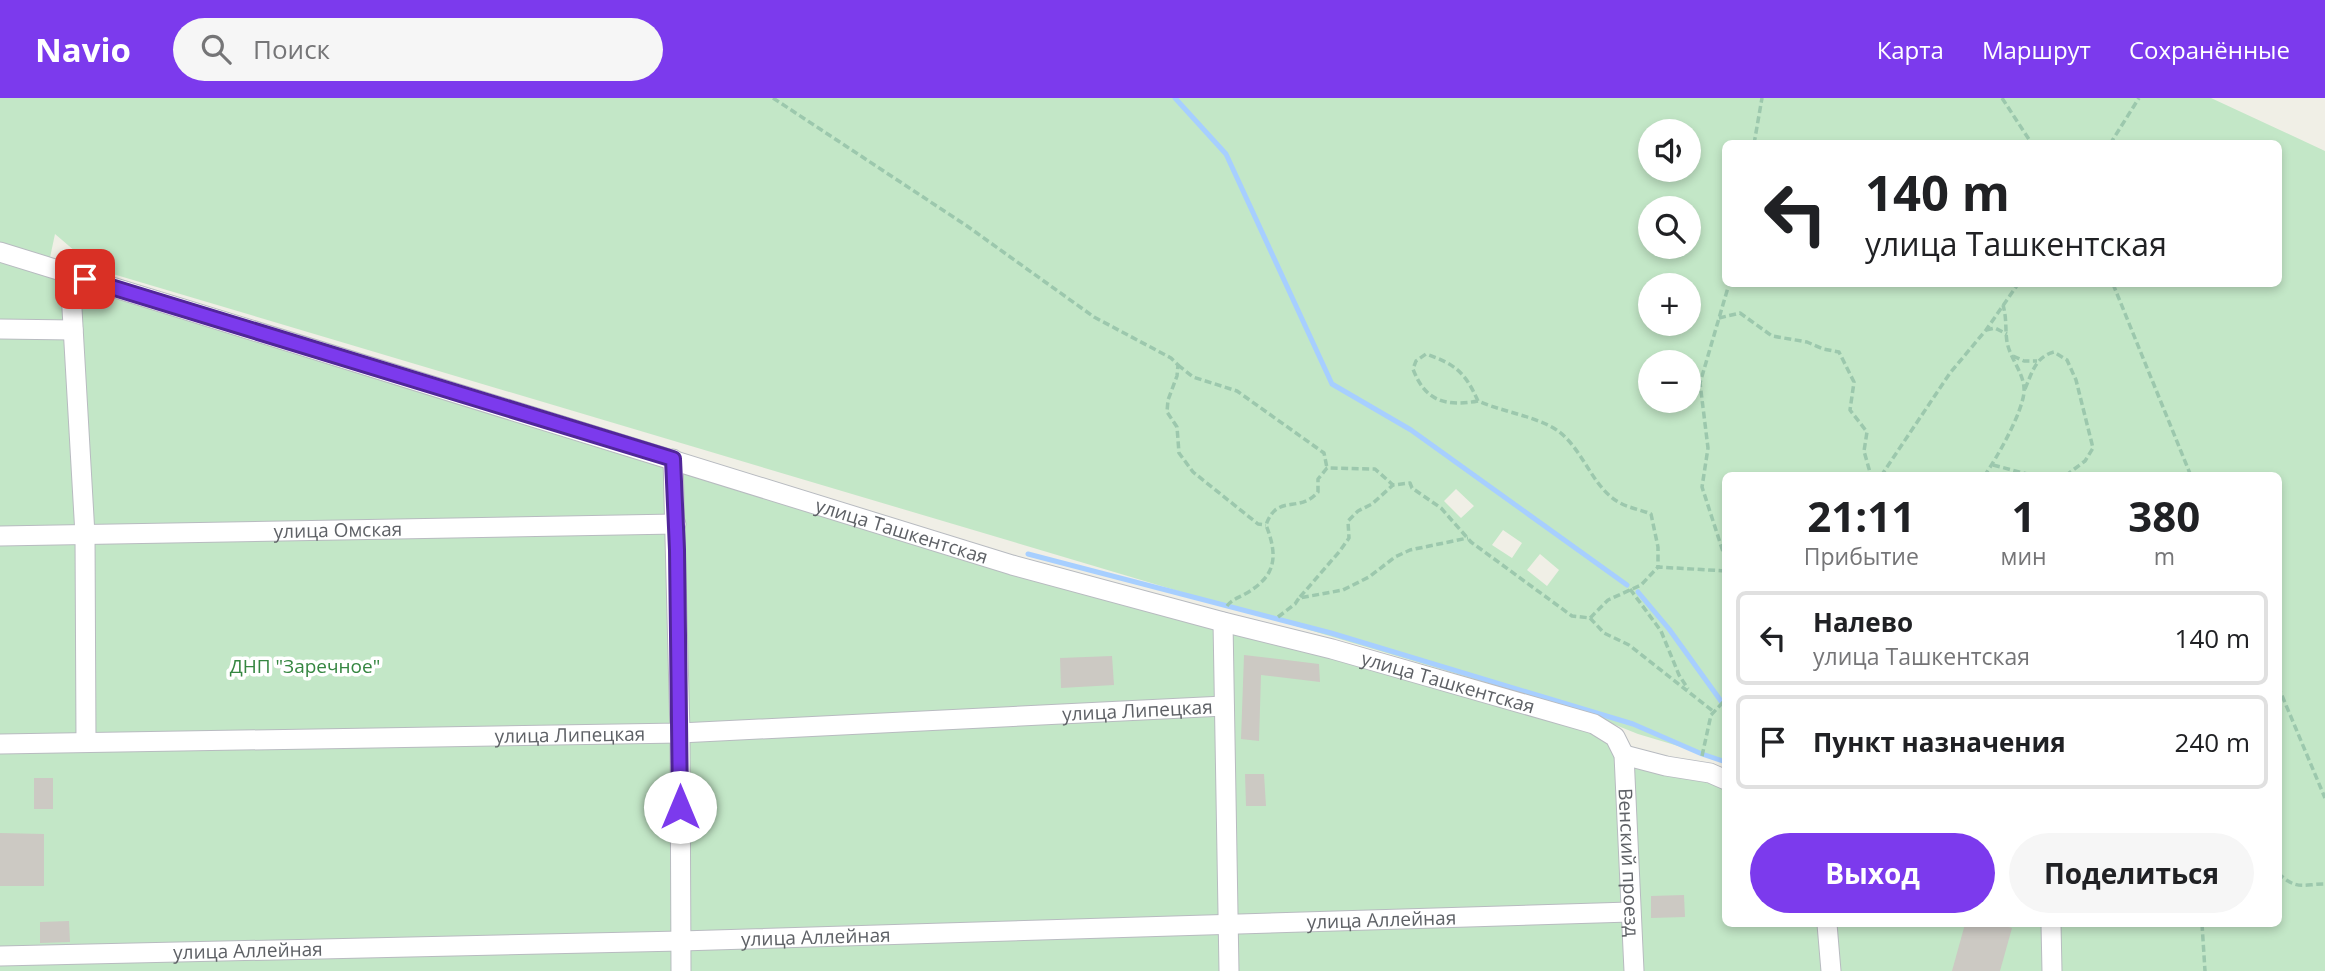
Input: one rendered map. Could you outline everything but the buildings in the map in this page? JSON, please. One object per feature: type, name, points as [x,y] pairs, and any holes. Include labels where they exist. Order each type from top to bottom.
[{"type":"street","name":"улица Ташкентская","points":[[0,252],[1012,565],[1332,649],[1594,724],[1615,737],[1624,755]]},
{"type":"street","points":[[64,272],[73,330],[85,535],[86,742]]},
{"type":"street","points":[[0,329],[73,330]]},
{"type":"street","points":[[673,459],[680,733],[681,971]]},
{"type":"street","name":"улица Омская","points":[[0,536],[676,524]]},
{"type":"street","points":[[1223,622],[1229,971]]},
{"type":"street","name":"улица Липецкая","points":[[0,744],[680,733],[1224,706]]},
{"type":"street","points":[[1624,755],[1722,779]]},
{"type":"street","name":"Венский проезд","points":[[1624,755],[1634,971]]},
{"type":"street","name":"улица Аллейная","points":[[0,956],[681,942],[1630,912]]},
{"type":"street","points":[[1827,927],[1831,971]]},
{"type":"street","points":[[2051,927],[2052,971]]},
{"type":"path","points":[[773,98],[967,226],[1094,317],[1151,345],[1193,377],[1237,390],[1324,453],[1327,468]]},
{"type":"path","points":[[1755,140],[1762,98]]},
{"type":"path","points":[[2002,98],[2029,140]]},
{"type":"path","points":[[2112,140],[2138,98]]},
{"type":"path","points":[[1722,549],[1702,487],[1708,448],[1700,383],[1728,287]]},
{"type":"path","points":[[1884,472],[1950,373],[1986,330],[2016,287]]},
{"type":"path","points":[[2114,287],[2189,472]]},
{"type":"path","points":[[2003,304],[2008,321],[2007,342],[2025,389]]},
{"type":"path","points":[[1719,318],[1740,313],[1772,336],[1807,342],[1839,352],[1854,382],[1850,410],[1867,432],[1864,451],[1870,472]]},
{"type":"path","points":[[1986,330],[1995,328],[2007,334]]},
{"type":"path","points":[[2013,355],[2024,361],[2037,361],[2054,352],[2067,360],[2076,380],[2093,448],[2085,461],[2070,472]]},
{"type":"path","points":[[1478,401],[1462,371],[1446,360],[1426,354],[1416,361],[1413,369],[1418,384],[1428,396],[1454,402],[1478,401],[1550,426],[1566,438],[1604,489],[1620,503],[1651,514],[1658,547],[1658,567],[1641,585],[1608,600],[1590,618]]},
{"type":"path","points":[[1988,472],[2015,421],[2037,361]]},
{"type":"path","points":[[1178,365],[1167,412],[1177,427],[1179,453],[1193,472],[1258,524],[1266,525]]},
{"type":"path","points":[[1992,465],[2019,472]]},
{"type":"path","points":[[1327,468],[1375,469],[1393,485]]},
{"type":"path","points":[[1229,602],[1248,593],[1269,574],[1274,562],[1273,543],[1266,525],[1270,512],[1278,507],[1310,501],[1318,492],[1318,479],[1327,468]]},
{"type":"path","points":[[1278,616],[1296,604],[1349,538],[1348,521],[1358,510],[1372,504],[1393,485],[1410,483],[1412,488],[1441,508],[1468,538],[1560,609],[1572,616],[1590,618],[1604,632],[1629,645],[1714,712]]},
{"type":"path","points":[[1299,598],[1343,590],[1369,577],[1395,557],[1468,538]]},
{"type":"path","points":[[1658,567],[1722,571]]},
{"type":"path","points":[[1630,589],[1661,631],[1679,675],[1690,692]]},
{"type":"path","points":[[2282,696],[2325,798]]},
{"type":"path","points":[[1700,772],[1705,740],[1714,712],[1722,703]]},
{"type":"path","points":[[1705,740],[1709,753]]},
{"type":"path","points":[[2282,877],[2288,882],[2306,887],[2325,884]]},
{"type":"path","points":[[2202,927],[2205,971]]},
{"type":"green space","name":"ДНП \"Заречное\"","points":[[0,98],[2211,98],[2325,151],[2325,971],[0,971]],"holes":[[[1456,489],[1474,506],[1461,518],[1444,501]],[[1503,530],[1522,543],[1512,558],[1492,545]],[[1540,554],[1559,570],[1547,586],[1527,570]]]},
{"type":"waterway","points":[[1175,98],[1226,154],[1332,384],[1411,430],[1627,585]]},
{"type":"waterway","points":[[1028,554],[1331,633],[1633,724],[1722,761]]},
{"type":"waterway","points":[[1638,592],[1669,629],[1722,702]]},
{"type":"route","points":[[85,279],[673,459],[677,550],[680,807]]}]
